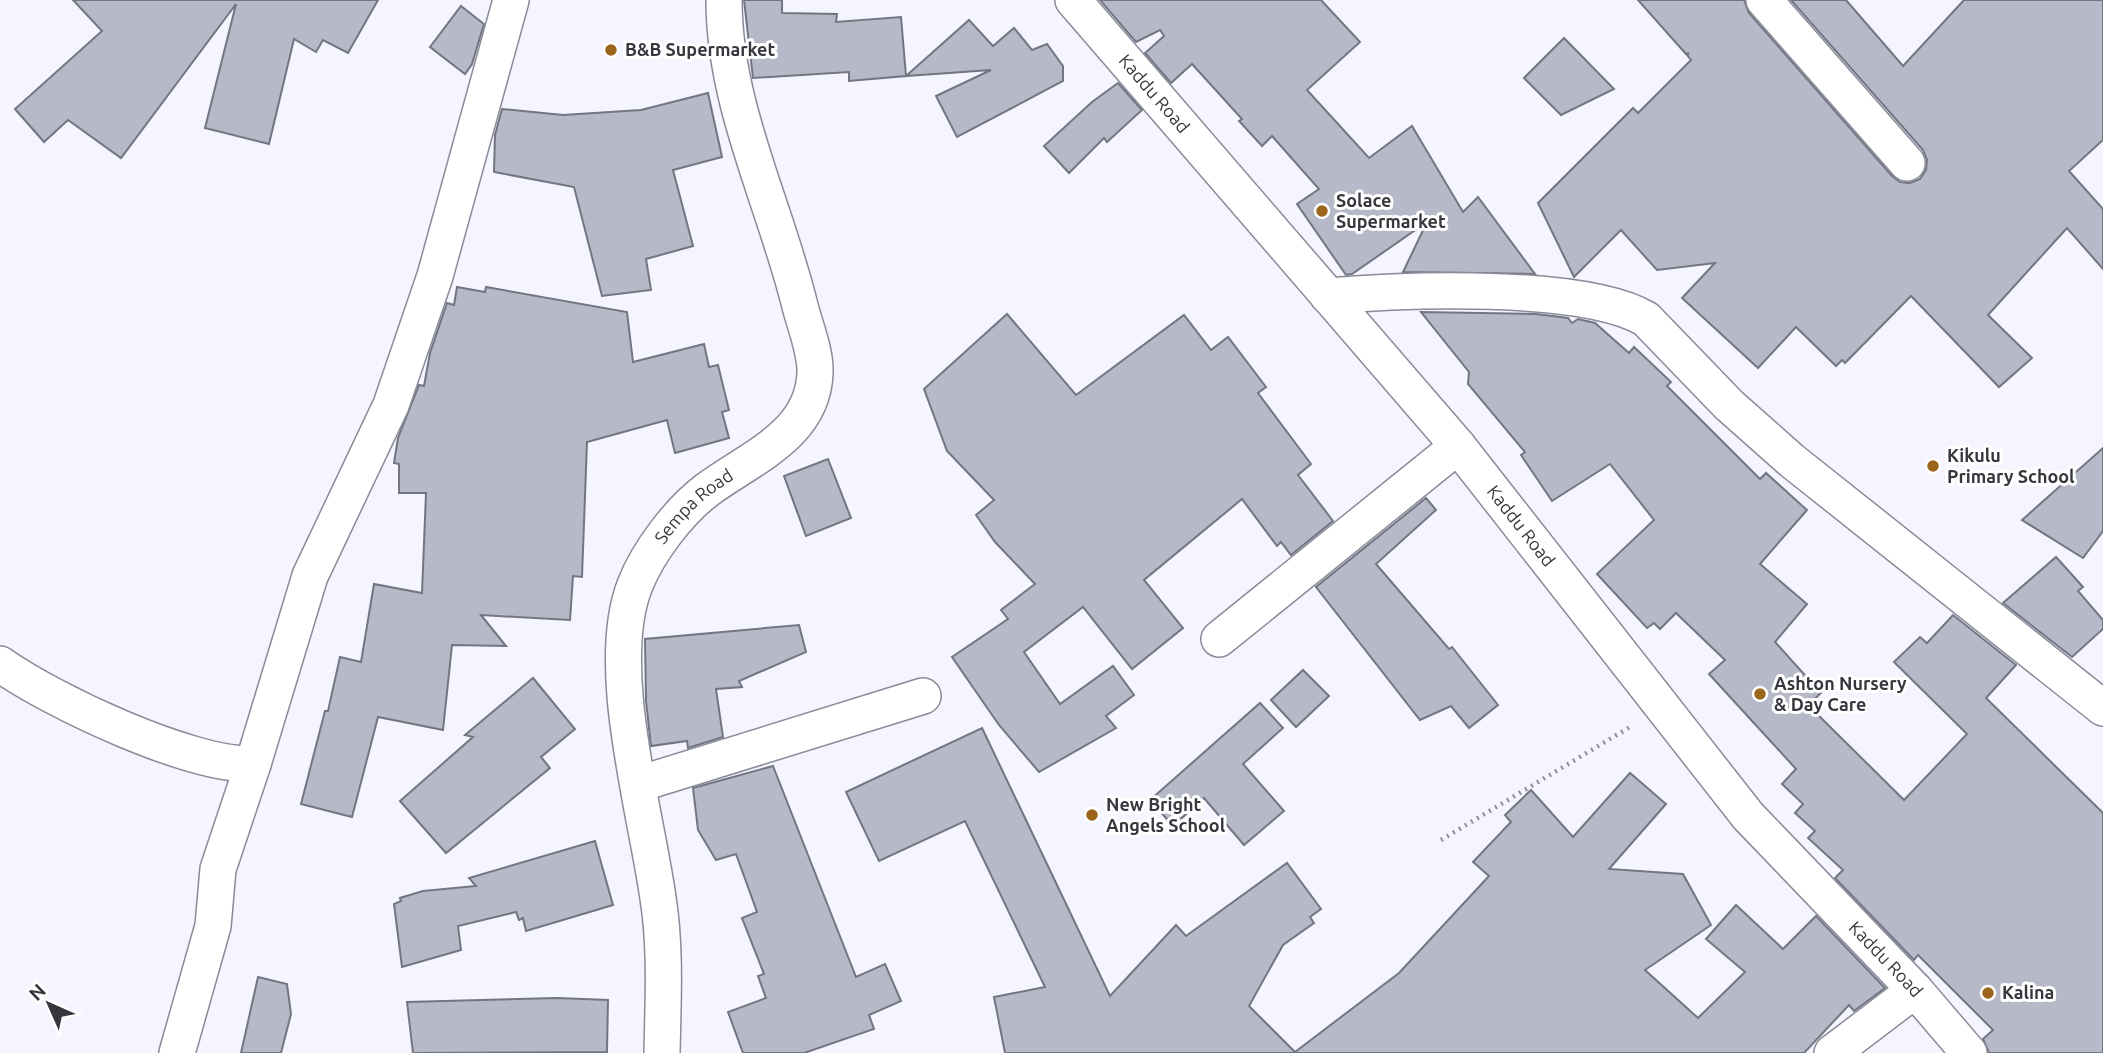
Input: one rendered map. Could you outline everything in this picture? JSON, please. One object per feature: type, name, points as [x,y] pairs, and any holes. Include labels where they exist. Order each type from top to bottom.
[{"type":"street","points":[[177,1053],[214,926],[218,869],[310,576],[391,405],[435,276],[510,0]]},
{"type":"street","name":"Sempa Road","points":[[662,1053],[659,901],[624,685],[623,633],[634,587],[651,550],[705,492],[781,440],[802,418],[813,394],[816,371],[792,275],[729,67],[723,0]]},
{"type":"street","name":"Kaddu Road","points":[[1073,0],[1458,446],[1664,706],[1748,817],[1915,990],[1969,1053]]},
{"type":"street","points":[[1764,0],[1907,163]]},
{"type":"street","points":[[1328,296],[1433,291],[1493,293],[1610,304],[1631,310],[1646,319],[1729,405],[1791,460],[2103,708]]},
{"type":"street","points":[[1219,639],[1458,446]]},
{"type":"street","points":[[0,664],[74,705],[177,750],[231,765],[253,764]]},
{"type":"street","points":[[639,784],[923,696]]},
{"type":"street","points":[[1832,1053],[1915,990]]},
{"type":"path","points":[[1441,840],[1664,706]]},
{"type":"building","points":[[73,0],[378,0],[348,53],[323,40],[316,52],[294,39],[269,144],[205,128],[236,4],[121,158],[68,120],[44,142],[15,109],[102,31]]},
{"type":"building","points":[[744,0],[782,0],[782,13],[837,14],[836,22],[901,17],[906,76],[849,81],[849,72],[753,78]]},
{"type":"building","points":[[1100,0],[1321,0],[1360,42],[1307,90],[1369,158],[1412,126],[1463,212],[1478,197],[1535,274],[1403,272],[1427,222],[1352,274],[1346,275],[1297,204],[1319,189],[1272,136],[1262,146],[1239,121],[1242,119],[1192,64],[1171,83],[1145,53],[1164,36],[1160,30],[1136,42]]},
{"type":"building","points":[[1638,0],[1744,0],[1749,13],[1892,176],[1900,182],[1910,183],[1920,179],[1926,170],[1927,160],[1923,150],[1791,0],[1846,0],[1903,66],[1964,0],[2103,0],[2103,140],[2069,171],[2103,209],[2103,269],[2067,228],[1988,315],[2032,358],[1999,387],[1911,296],[1845,363],[1842,360],[1836,366],[1796,327],[1758,368],[1682,298],[1715,263],[1657,270],[1621,230],[1574,277],[1538,203],[1633,108],[1638,113],[1691,60],[1687,55],[1689,53],[1686,54]]},
{"type":"building","points":[[461,6],[484,24],[472,64],[465,74],[430,47]]},
{"type":"building","points":[[969,20],[993,46],[1014,28],[1032,50],[1047,44],[1063,66],[1063,81],[957,137],[936,96],[991,70],[906,76]]},
{"type":"building","points":[[1564,38],[1614,89],[1561,115],[1524,78]]},
{"type":"building","points":[[1118,83],[1142,110],[1107,142],[1104,138],[1069,173],[1044,146],[1092,102]]},
{"type":"building","points":[[708,93],[722,157],[673,170],[693,246],[646,259],[651,290],[602,296],[574,187],[494,172],[495,135],[502,109],[563,115],[641,110]]},
{"type":"building","points":[[457,287],[485,292],[486,287],[627,312],[633,362],[704,344],[709,367],[718,365],[729,410],[722,412],[729,438],[675,453],[667,420],[587,442],[582,577],[573,576],[570,620],[481,615],[506,646],[452,645],[443,730],[378,717],[352,817],[301,804],[325,711],[328,711],[340,657],[361,662],[374,584],[422,593],[426,493],[399,493],[399,464],[394,463],[398,438],[419,385],[424,386],[430,353],[447,303],[454,305]]},
{"type":"building","points":[[1421,312],[1536,314],[1568,318],[1572,323],[1578,319],[1595,323],[1629,353],[1634,347],[1671,382],[1667,386],[1760,479],[1766,473],[1807,510],[1760,564],[1807,604],[1775,642],[1821,693],[1808,705],[1904,800],[1967,734],[1894,662],[1920,637],[1927,643],[1953,615],[2016,665],[1986,698],[2103,813],[2103,1053],[1989,1053],[1983,1039],[1993,1030],[1918,955],[1914,960],[1835,878],[1843,870],[1808,838],[1815,831],[1795,813],[1803,804],[1782,784],[1796,769],[1709,674],[1725,660],[1676,613],[1660,629],[1654,623],[1647,628],[1597,574],[1654,520],[1610,464],[1552,501],[1521,455],[1525,452],[1468,384],[1469,372]]},
{"type":"building","points":[[1007,314],[1076,395],[1184,315],[1211,350],[1228,337],[1266,387],[1258,393],[1311,464],[1298,475],[1333,521],[1291,555],[1281,542],[1277,546],[1242,499],[1144,580],[1183,628],[1132,669],[1083,607],[1024,652],[1060,704],[1113,666],[1134,695],[1106,716],[1116,728],[1039,772],[999,725],[952,657],[1008,619],[1001,610],[1035,584],[995,542],[976,515],[994,500],[947,451],[924,389]]},
{"type":"building","points":[[2103,448],[2103,531],[2083,558],[2022,520]]},
{"type":"building","points":[[828,459],[851,518],[806,536],[784,476]]},
{"type":"building","points":[[1426,498],[1436,510],[1376,564],[1449,649],[1452,647],[1498,705],[1469,728],[1451,706],[1420,720],[1316,587]]},
{"type":"building","points":[[2056,557],[2083,587],[2078,591],[2103,620],[2103,629],[2072,657],[2003,603]]},
{"type":"building","points":[[799,625],[806,652],[739,681],[742,687],[716,689],[723,737],[688,748],[687,741],[651,746],[646,701],[645,639]]},
{"type":"building","points":[[1303,670],[1329,696],[1296,727],[1271,700]]},
{"type":"building","points":[[533,678],[575,729],[541,757],[550,768],[446,853],[400,801],[473,737],[465,735]]},
{"type":"building","points":[[1260,703],[1283,728],[1243,764],[1284,811],[1244,845],[1204,798],[1173,826],[1150,800]]},
{"type":"building","points":[[982,728],[1110,996],[1176,925],[1186,936],[1287,863],[1321,909],[1310,917],[1314,923],[1283,945],[1249,1006],[1295,1052],[1399,973],[1489,876],[1473,862],[1511,822],[1505,815],[1531,790],[1573,837],[1630,773],[1666,804],[1609,869],[1683,874],[1711,925],[1645,970],[1698,1018],[1745,972],[1706,939],[1736,905],[1783,949],[1816,916],[1885,988],[1854,1011],[1849,1005],[1804,1053],[1005,1053],[994,997],[1045,987],[965,821],[879,861],[846,792]]},
{"type":"building","points":[[773,766],[856,977],[885,964],[901,1001],[869,1015],[874,1029],[804,1053],[743,1053],[728,1012],[766,998],[758,976],[764,974],[742,918],[757,912],[736,854],[716,860],[698,830],[693,788]]},
{"type":"building","points":[[595,841],[613,905],[526,931],[523,918],[519,920],[516,912],[458,926],[461,950],[402,967],[394,904],[401,901],[400,898],[423,891],[476,886],[469,878]]},
{"type":"building","points":[[258,977],[287,984],[291,1014],[281,1053],[241,1053]]},
{"type":"building","points":[[557,998],[608,1000],[607,1052],[413,1053],[407,1002]]},
{"type":"place","name":"B&B Supermarket","points":[[611,50]]},
{"type":"place","name":"Solace Supermarket","points":[[1322,211]]},
{"type":"place","name":"Kikulu Primary School","points":[[1933,466]]},
{"type":"place","name":"Ashton Nursery & Day Care","points":[[1760,694]]},
{"type":"place","name":"New Bright Angels School","points":[[1092,815]]},
{"type":"place","name":"Kalina","points":[[1988,993]]}]
